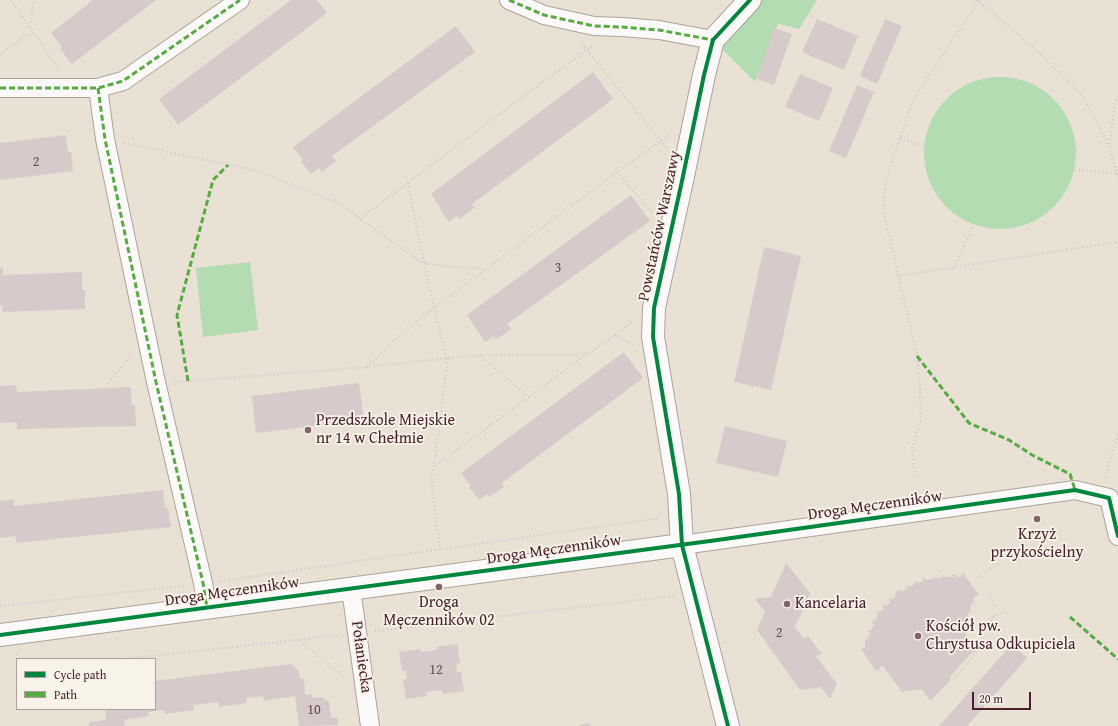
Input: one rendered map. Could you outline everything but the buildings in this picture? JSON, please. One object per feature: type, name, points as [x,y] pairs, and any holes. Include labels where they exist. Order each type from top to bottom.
[{"type":"street","points":[[0,88],[98,88],[123,81],[240,0]]},
{"type":"street","points":[[509,0],[544,15],[594,26],[659,30],[713,40]]},
{"type":"street","name":"Powstańców Warszawy","points":[[728,726],[682,545],[679,494],[653,338],[654,308],[704,75],[713,40],[750,0]]},
{"type":"street","points":[[98,88],[104,139],[156,382],[203,583],[207,608]]},
{"type":"street","name":"Droga Męczenników","points":[[0,635],[682,545],[1075,490],[1105,497]]},
{"type":"street","points":[[1105,497],[1118,536]]},
{"type":"street","name":"Połaniecka","points":[[351,589],[370,726]]},
{"type":"path","points":[[11,0],[64,76]]},
{"type":"path","points":[[30,27],[34,0]]},
{"type":"path","points":[[915,476],[912,448],[921,419],[920,385],[917,356],[897,276],[883,210],[886,179],[914,98],[978,0],[1034,48],[1082,94],[1110,146],[1118,179]]},
{"type":"path","points":[[0,54],[29,33]]},
{"type":"path","points":[[360,219],[587,50],[669,152]]},
{"type":"path","points":[[1110,146],[1115,102],[1118,96]]},
{"type":"path","points":[[366,367],[402,333],[435,307],[617,172],[673,133]]},
{"type":"path","points":[[900,138],[923,146]]},
{"type":"path","points":[[121,143],[260,172],[338,203],[424,264],[486,269]]},
{"type":"path","points":[[1075,170],[1116,173]]},
{"type":"path","points":[[617,172],[655,216]]},
{"type":"path","points":[[408,183],[424,264],[447,358],[434,466],[431,479],[440,550]]},
{"type":"path","points":[[952,268],[974,225]]},
{"type":"path","points":[[897,276],[1118,242]]},
{"type":"path","points":[[434,466],[636,320]]},
{"type":"path","points":[[615,334],[637,348]]},
{"type":"path","points":[[108,383],[136,350]]},
{"type":"path","points":[[156,382],[165,383],[366,367],[480,355],[588,354]]},
{"type":"path","points":[[480,355],[528,397]]},
{"type":"path","points":[[1105,497],[1118,434]]},
{"type":"path","points":[[0,606],[203,583],[661,518]]},
{"type":"path","points":[[977,578],[998,564]]},
{"type":"path","points":[[989,594],[996,607]]},
{"type":"path","points":[[135,658],[681,595]]},
{"type":"path","points":[[953,680],[979,649],[983,633],[992,618],[1001,612]]},
{"type":"path","points":[[299,640],[346,679]]},
{"type":"green space","points":[[750,0],[817,0],[799,29],[778,24],[755,82],[713,40]]},
{"type":"green space","points":[[1007,77],[1029,82],[1054,99],[1071,124],[1075,138],[1075,168],[1071,182],[1054,207],[1029,224],[1015,228],[993,229],[971,224],[952,212],[941,201],[929,182],[925,168],[924,146],[929,124],[941,105],[952,94],[971,82],[985,78]]},
{"type":"green space","points":[[250,262],[258,330],[203,337],[196,268]]},
{"type":"marked path","points":[[0,88],[98,88],[123,81],[240,0]]},
{"type":"marked path","points":[[509,0],[544,15],[594,26],[659,30],[713,40]]},
{"type":"marked path","points":[[98,88],[105,139],[156,382],[203,583],[207,608]]},
{"type":"marked path","points":[[188,381],[177,315],[213,180],[228,165]]},
{"type":"marked path","points":[[917,356],[969,423],[1009,440],[1032,455],[1070,474],[1075,490]]},
{"type":"marked path","points":[[1070,617],[1118,659]]},
{"type":"cycle path","points":[[728,726],[682,545],[679,494],[653,337],[654,308],[704,75],[713,40],[750,0]]},
{"type":"cycle path","points":[[0,635],[710,541],[1075,490],[1109,498],[1118,536]]},
{"type":"place","name":"Przedszkole Miejskie nr 14 w Chełmie","points":[[308,430]]},
{"type":"place","name":"Krzyż przykościelny","points":[[1037,519]]},
{"type":"place","name":"Droga Męczenników 02","points":[[439,587]]},
{"type":"place","name":"Kancelaria","points":[[787,604]]},
{"type":"place","name":"Kościół pw. Chrystusa Odkupiciela","points":[[918,636]]}]
